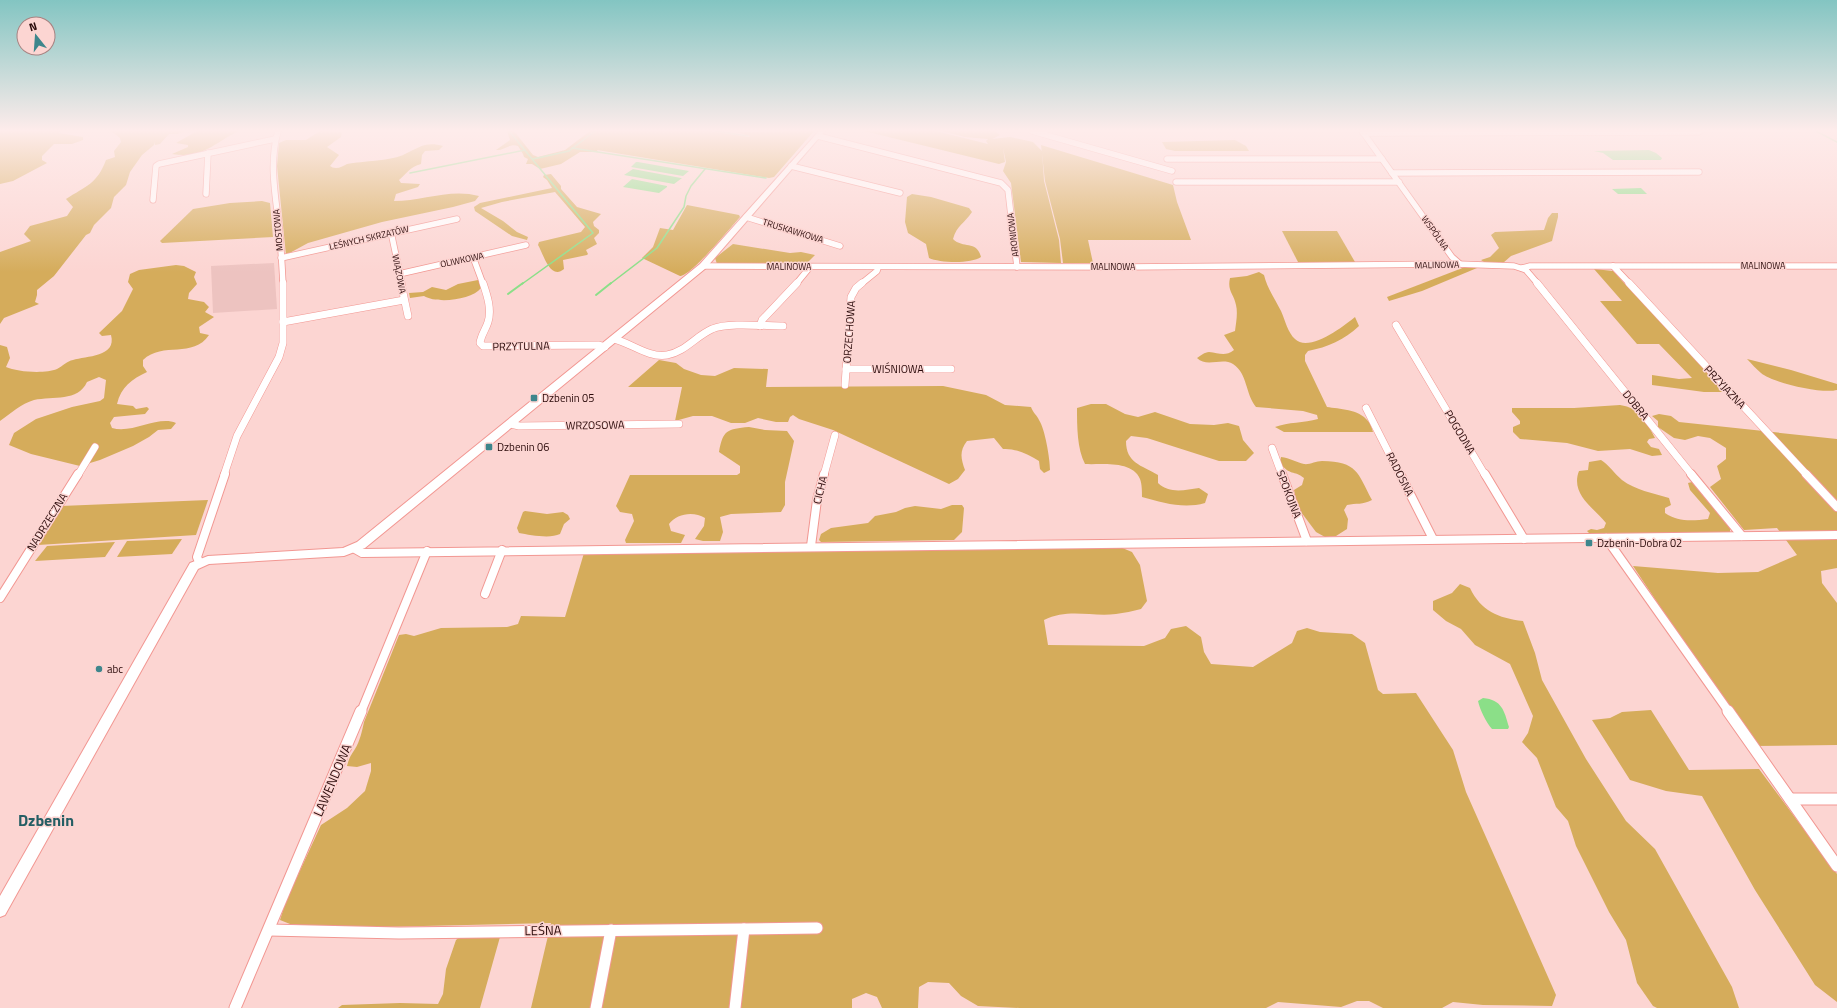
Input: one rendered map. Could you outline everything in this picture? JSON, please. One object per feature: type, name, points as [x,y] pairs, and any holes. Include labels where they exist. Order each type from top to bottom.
[{"type":"street","points":[[153,200],[156,178]]},
{"type":"street","points":[[206,194],[207,178]]},
{"type":"street","name":"MOSTOWA","points":[[199,562],[197,557],[235,441],[281,352],[284,343],[281,258],[273,178]]},
{"type":"street","points":[[0,910],[191,569],[199,562],[334,553],[355,549],[386,526],[703,266],[780,178]]},
{"type":"street","points":[[840,178],[900,193]]},
{"type":"street","name":"ARONIOWA","points":[[983,178],[1001,183],[1008,190],[1017,267]]},
{"type":"street","name":"WSPÓLNA","points":[[1396,178],[1452,257],[1460,264]]},
{"type":"street","points":[[1176,182],[1399,182]]},
{"type":"street","name":"TRUSKAWKOWA","points":[[746,217],[840,246]]},
{"type":"street","name":"LEŚNYCH SKRZATÓW","points":[[281,258],[391,232],[457,219]]},
{"type":"street","name":"WIĄZOWA","points":[[391,232],[408,316]]},
{"type":"street","name":"OLIWKOWA","points":[[399,274],[526,245]]},
{"type":"street","name":"PRZYTULNA","points":[[473,258],[483,281],[490,312],[489,319],[480,338],[480,343],[483,346],[599,345],[605,347]]},
{"type":"street","name":"MALINOWA","points":[[703,266],[719,268],[1460,264],[1475,266],[1514,266],[1522,268],[1530,266],[1837,266]]},
{"type":"street","name":"PRZYJAZNA","points":[[1612,266],[1837,508]]},
{"type":"street","points":[[760,326],[762,320],[795,286],[810,267]]},
{"type":"street","name":"ORZECHOWA","points":[[845,385],[851,297],[856,288],[877,271],[878,267]]},
{"type":"street","name":"DOBRA","points":[[1522,268],[1530,274],[1742,536]]},
{"type":"street","points":[[283,322],[404,300]]},
{"type":"street","name":"POGODNA","points":[[1396,325],[1524,539]]},
{"type":"street","points":[[614,339],[656,355],[665,356],[674,354],[711,328],[720,326],[783,326]]},
{"type":"street","name":"WIŚNIOWA","points":[[846,369],[951,369]]},
{"type":"street","name":"RADOSNA","points":[[1366,408],[1434,539]]},
{"type":"street","name":"WRZOSOWA","points":[[511,424],[519,426],[679,424]]},
{"type":"street","name":"CICHA","points":[[811,546],[817,500],[835,436]]},
{"type":"street","name":"NADRZECZNA","points":[[0,598],[95,446]]},
{"type":"street","name":"SPOKOJNA","points":[[1272,448],[1306,540]]},
{"type":"street","points":[[355,549],[362,552],[1837,535]]},
{"type":"street","points":[[1606,538],[1837,866]]},
{"type":"street","points":[[485,594],[502,550]]},
{"type":"street","name":"LAWENDOWA","points":[[235,1008],[427,551]]},
{"type":"street","points":[[1790,799],[1837,799]]},
{"type":"street","name":"LEŚNA","points":[[269,930],[399,932],[817,928]]},
{"type":"street","points":[[735,1008],[744,929]]},
{"type":"street","points":[[596,1008],[611,930]]},
{"type":"shaded area","points":[[0,178],[19,178],[13,181],[0,184]]},
{"type":"shaded area","points":[[128,178],[126,185],[114,197],[111,208],[94,225],[90,233],[86,235],[54,276],[37,290],[35,302],[39,304],[4,318],[0,324],[0,252],[31,241],[24,234],[30,226],[67,216],[73,207],[66,199],[90,184],[95,179]]},
{"type":"shaded area","points":[[278,178],[401,178],[399,180],[401,183],[420,184],[418,187],[396,194],[394,201],[458,193],[479,196],[475,201],[382,222],[308,243],[286,255]]},
{"type":"shaded area","points":[[544,178],[554,178],[561,186],[561,189],[577,207],[601,214],[593,222],[594,226],[599,230],[599,233],[594,238],[597,244],[586,250],[587,255],[563,260],[564,269],[559,272],[551,269],[538,245],[539,242],[581,232],[585,227],[555,192],[502,202],[481,208],[503,221],[517,232],[528,237],[527,240],[512,236],[475,211],[474,207],[480,203],[552,188]]},
{"type":"shaded area","points":[[641,178],[682,178],[674,184]]},
{"type":"shaded area","points":[[1008,178],[1044,178],[1059,240],[1061,263],[1021,262],[1011,183]]},
{"type":"shaded area","points":[[1045,178],[1150,178],[1173,185],[1177,202],[1191,240],[1088,240],[1093,263],[1063,263],[1060,239]]},
{"type":"shaded area","points":[[632,179],[667,187],[659,193],[623,187]]},
{"type":"shaded area","points":[[1641,188],[1647,194],[1618,194],[1612,189]]},
{"type":"shaded area","points":[[912,194],[931,197],[969,208],[972,212],[959,227],[953,239],[961,244],[973,246],[979,252],[981,257],[963,262],[940,261],[929,258],[926,244],[908,233],[905,222],[907,197]]},
{"type":"shaded area","points":[[262,201],[270,203],[273,237],[162,243],[160,241],[193,209],[230,203]]},
{"type":"shaded area","points":[[687,205],[739,215],[740,217],[693,268],[680,276],[642,258],[653,247],[660,228],[673,230]]},
{"type":"shaded area","points":[[1552,213],[1558,213],[1558,217],[1552,241],[1511,256],[1503,263],[1487,264],[1481,260],[1490,257],[1499,248],[1491,235],[1495,232],[1544,230],[1548,218]]},
{"type":"shaded area","points":[[1282,231],[1337,231],[1355,262],[1298,262]]},
{"type":"shaded area","points":[[733,244],[790,253],[801,252],[815,255],[805,265],[717,264],[715,258]]},
{"type":"shaded area","points":[[274,263],[277,309],[213,313],[211,266]]},
{"type":"shaded area","points":[[176,265],[184,266],[196,272],[194,277],[197,284],[189,293],[188,299],[204,302],[209,307],[205,312],[214,317],[199,327],[200,333],[209,335],[195,346],[160,351],[151,354],[143,360],[143,366],[147,372],[124,388],[117,404],[133,406],[136,409],[147,407],[149,409],[145,414],[114,417],[110,423],[112,428],[128,429],[161,421],[176,423],[171,429],[158,430],[133,446],[100,460],[80,466],[31,454],[9,445],[14,433],[36,419],[72,407],[100,401],[104,398],[106,380],[99,377],[87,382],[78,393],[64,397],[34,400],[16,409],[0,421],[0,345],[7,347],[10,358],[6,367],[11,369],[38,372],[52,371],[67,362],[105,352],[112,342],[111,335],[102,336],[99,333],[122,311],[133,289],[128,282],[130,274],[139,270]]},
{"type":"shaded area","points":[[1465,267],[1477,268],[1422,291],[1389,301],[1387,297]]},
{"type":"shaded area","points":[[1594,269],[1613,271],[1725,392],[1704,392],[1652,385],[1652,375],[1679,379],[1692,378],[1659,344],[1637,344],[1600,301],[1622,301]]},
{"type":"shaded area","points":[[1259,272],[1264,275],[1290,333],[1295,339],[1301,342],[1309,343],[1326,337],[1355,317],[1359,326],[1348,335],[1335,342],[1308,351],[1305,355],[1305,361],[1327,407],[1349,410],[1359,414],[1369,422],[1373,432],[1284,432],[1275,427],[1318,419],[1317,415],[1303,411],[1256,407],[1252,402],[1244,379],[1238,368],[1229,362],[1205,362],[1197,358],[1207,352],[1225,354],[1234,350],[1224,335],[1235,331],[1237,315],[1237,308],[1229,286],[1230,278],[1247,276]]},
{"type":"shaded area","points":[[478,280],[481,283],[481,288],[476,292],[462,298],[454,300],[437,300],[424,296],[410,298],[409,293],[423,292],[432,287],[446,290],[458,284]]},
{"type":"shaded area","points":[[1747,359],[1837,384],[1837,390],[1830,391],[1810,389],[1786,384],[1767,377]]},
{"type":"shaded area","points":[[659,360],[676,363],[684,369],[701,375],[715,376],[734,368],[768,369],[766,387],[943,386],[986,395],[1005,405],[1031,407],[1043,430],[1050,470],[1044,473],[1040,469],[1039,461],[1012,449],[1003,449],[994,438],[967,441],[962,452],[962,462],[965,470],[958,479],[949,484],[833,430],[799,419],[793,415],[790,417],[788,422],[776,422],[758,418],[745,423],[731,423],[712,416],[693,416],[675,421],[682,387],[628,387]]},
{"type":"shaded area","points":[[1091,404],[1106,404],[1125,414],[1138,417],[1155,412],[1190,424],[1214,425],[1228,423],[1239,426],[1243,440],[1254,453],[1246,461],[1219,461],[1147,438],[1131,436],[1126,441],[1129,454],[1140,466],[1158,475],[1158,483],[1167,489],[1172,490],[1199,488],[1208,494],[1205,503],[1197,505],[1166,503],[1142,497],[1142,486],[1140,479],[1136,473],[1130,469],[1123,466],[1107,464],[1085,464],[1080,451],[1077,430],[1077,408]]},
{"type":"shaded area","points":[[1620,405],[1633,409],[1642,416],[1655,438],[1649,439],[1647,442],[1651,447],[1659,449],[1662,455],[1652,456],[1630,449],[1598,451],[1567,443],[1520,439],[1513,432],[1513,427],[1520,424],[1520,421],[1512,412],[1512,408],[1574,408]]},
{"type":"shaded area","points":[[1659,414],[1671,416],[1679,422],[1837,439],[1837,568],[1821,571],[1822,583],[1837,603],[1837,745],[1753,746],[1633,566],[1718,573],[1758,572],[1797,555],[1777,528],[1744,530],[1710,487],[1721,479],[1717,466],[1726,459],[1726,448],[1710,438],[1698,436],[1685,440],[1674,438],[1658,427],[1658,421],[1652,416]]},
{"type":"shaded area","points":[[749,427],[765,430],[787,431],[794,441],[785,482],[785,505],[781,512],[731,514],[720,517],[723,532],[720,541],[703,541],[695,539],[704,526],[705,518],[696,514],[681,515],[672,520],[669,524],[671,531],[685,535],[681,543],[626,543],[625,540],[634,521],[632,514],[620,512],[616,506],[630,475],[737,475],[740,473],[740,466],[719,452],[722,439],[727,432],[731,430]]},
{"type":"shaded area","points":[[1281,457],[1304,464],[1322,461],[1350,466],[1359,476],[1372,500],[1369,502],[1347,505],[1344,510],[1348,519],[1347,529],[1336,536],[1325,537],[1316,532],[1298,508],[1294,490],[1302,485],[1304,478],[1283,467],[1280,463]]},
{"type":"shaded area","points":[[1601,460],[1627,483],[1644,491],[1669,498],[1671,505],[1665,508],[1665,513],[1670,516],[1685,520],[1708,519],[1710,513],[1690,490],[1688,483],[1692,482],[1697,485],[1730,528],[1730,532],[1591,535],[1587,531],[1591,529],[1597,530],[1604,528],[1606,523],[1580,494],[1577,479],[1579,471],[1588,470],[1589,462]]},
{"type":"shaded area","points":[[208,500],[196,535],[38,545],[61,506]]},
{"type":"shaded area","points":[[952,505],[962,505],[964,508],[962,532],[954,540],[821,542],[819,540],[821,534],[831,528],[868,523],[875,516],[896,512],[905,508],[915,506],[941,509]]},
{"type":"shaded area","points":[[523,512],[547,514],[563,512],[568,515],[570,519],[564,524],[560,534],[540,536],[519,533],[517,528]]},
{"type":"shaded area","points":[[182,539],[172,554],[117,557],[127,541]]},
{"type":"shaded area","points":[[115,542],[105,557],[35,561],[47,546]]},
{"type":"shaded area","points":[[1120,547],[1132,552],[1140,565],[1147,601],[1141,609],[1125,613],[1107,615],[1062,614],[1044,620],[1048,645],[1144,646],[1165,638],[1171,629],[1186,626],[1201,637],[1204,652],[1211,664],[1253,667],[1292,643],[1297,631],[1307,628],[1320,632],[1352,634],[1365,643],[1378,690],[1383,694],[1416,693],[1453,750],[1466,792],[1556,995],[1552,1006],[1483,1005],[1453,1002],[1442,1008],[1383,1008],[1369,1001],[1357,1001],[1341,1007],[1278,1002],[1266,1008],[1020,1008],[978,1006],[961,996],[949,983],[928,982],[919,987],[918,1008],[882,1008],[877,997],[866,993],[852,999],[852,1008],[531,1008],[551,923],[336,928],[290,924],[280,920],[286,901],[321,825],[347,808],[365,791],[371,771],[371,763],[357,767],[347,766],[361,736],[364,722],[399,635],[406,634],[414,636],[441,628],[507,627],[518,624],[521,616],[565,617],[584,553]]},
{"type":"shaded area","points":[[1460,584],[1470,588],[1479,602],[1491,612],[1506,618],[1523,621],[1535,653],[1542,680],[1586,759],[1626,821],[1655,849],[1732,987],[1739,1008],[1657,1008],[1653,1006],[1637,983],[1626,940],[1609,912],[1576,846],[1568,821],[1556,807],[1537,758],[1522,742],[1528,733],[1533,716],[1510,664],[1475,645],[1461,629],[1446,621],[1433,610],[1433,601],[1452,593]]},
{"type":"shaded area","points":[[1483,698],[1494,701],[1501,707],[1504,711],[1509,727],[1508,729],[1492,729],[1485,719],[1478,701]]},
{"type":"shaded area","points":[[1651,710],[1689,770],[1759,769],[1837,874],[1837,1002],[1815,985],[1755,890],[1702,796],[1666,791],[1630,780],[1592,720],[1610,718],[1622,712]]},
{"type":"shaded area","points":[[496,933],[500,937],[480,1008],[338,1008],[342,1005],[400,1003],[438,1004],[443,994],[446,969],[456,940],[462,935]]},
{"type":"waterway","points":[[522,284],[593,233],[548,178]]},
{"type":"waterway","points":[[610,284],[657,248],[684,207],[686,196],[691,186],[698,178]]},
{"type":"waterway","points":[[508,294],[523,283]]},
{"type":"waterway","points":[[596,295],[611,283]]},
{"type":"place","name":"Dzbenin 05","points":[[534,398]]},
{"type":"place","name":"Dzbenin 06","points":[[489,447]]},
{"type":"place","name":"Dzbenin-Dobra 02","points":[[1589,543]]},
{"type":"place","name":"abc","points":[[99,669]]},
{"type":"district","name":"Dzbenin","points":[[46,820]]}]
